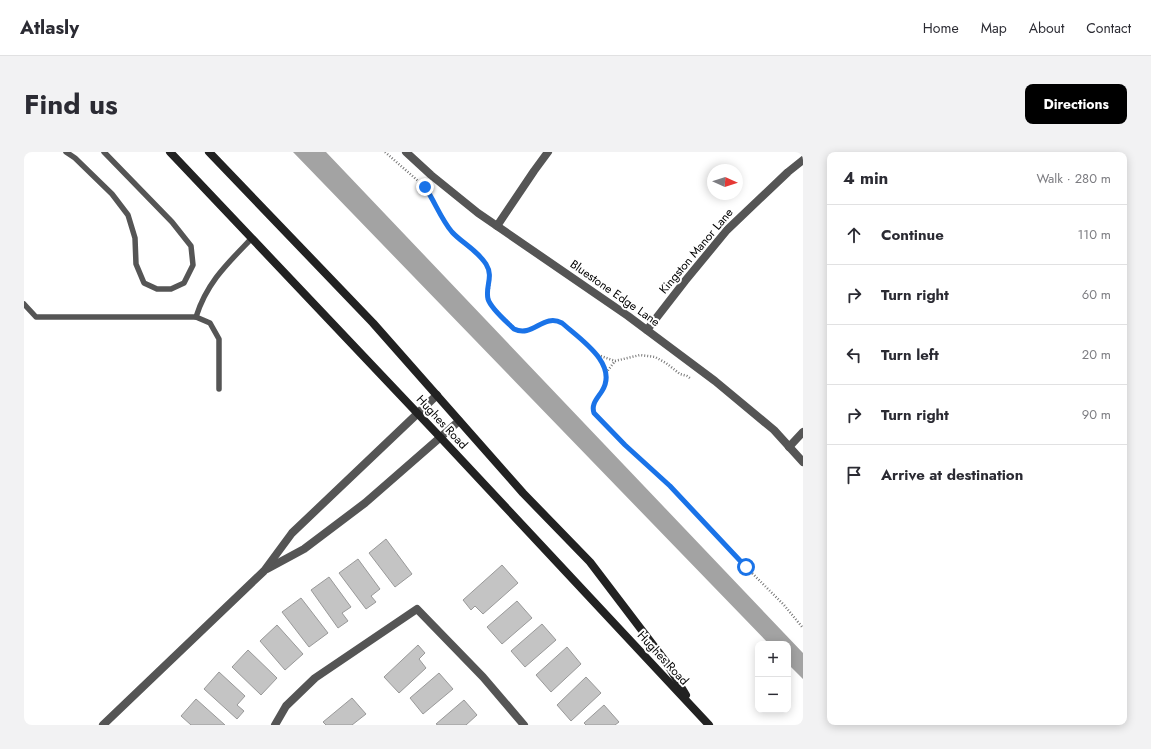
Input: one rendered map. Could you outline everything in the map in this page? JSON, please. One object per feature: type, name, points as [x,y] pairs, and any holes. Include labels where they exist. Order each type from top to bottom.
[{"type":"main road","name":"Hughes Road","points":[[170,152],[440,437],[709,725]]},
{"type":"main road","name":"Hughes Road","points":[[209,152],[373,323],[523,492],[590,562],[666,662],[695,709]]},
{"type":"street","name":"Bluestone Edge Lane","points":[[406,152],[431,175],[478,213],[647,330],[715,381],[774,430],[803,462]]},
{"type":"street","points":[[497,226],[548,152]]},
{"type":"street","name":"Kingston Manor Lane","points":[[647,330],[727,230],[788,172],[803,160]]},
{"type":"street","points":[[103,725],[264,570],[292,533],[437,395]]},
{"type":"street","points":[[264,570],[304,549],[365,503],[459,420]]},
{"type":"street","points":[[789,446],[803,432]]},
{"type":"street","points":[[275,725],[286,706],[315,678],[417,609],[483,676],[524,725]]},
{"type":"lane","points":[[66,152],[75,158],[112,194],[128,215],[135,238],[136,264],[144,283],[157,289],[171,289],[184,283],[193,265],[191,246],[172,222],[104,152]]},
{"type":"lane","points":[[196,317],[201,302],[218,274],[252,238]]},
{"type":"lane","points":[[24,304],[36,316],[196,317],[210,323],[219,339],[219,389]]},
{"type":"path","points":[[385,152],[425,187],[454,234],[478,254],[485,263],[490,275],[488,300],[514,329],[519,332],[524,331],[552,320],[557,320],[598,355],[615,361],[632,356],[647,355],[655,357],[666,363],[680,374],[691,379]]},
{"type":"path","points":[[598,355],[606,373],[606,382],[592,408],[594,413],[625,445],[670,486],[784,605],[803,628]]},
{"type":"path","points":[[606,373],[615,361]]},
{"type":"shaded area","points":[[293,152],[326,152],[803,653],[803,679],[791,667],[791,641],[766,641]]},
{"type":"building","points":[[386,539],[412,574],[395,587],[369,553]]},
{"type":"building","points":[[358,559],[380,589],[371,596],[376,602],[366,609],[339,573]]},
{"type":"building","points":[[502,565],[518,583],[483,614],[475,606],[471,610],[463,600]]},
{"type":"building","points":[[329,577],[351,607],[342,613],[348,621],[338,628],[311,590]]},
{"type":"building","points":[[301,598],[328,633],[309,647],[282,612]]},
{"type":"building","points":[[517,601],[532,618],[502,644],[487,627]]},
{"type":"building","points":[[542,624],[556,640],[525,667],[511,651]]},
{"type":"building","points":[[277,625],[303,654],[285,670],[260,641]]},
{"type":"building","points":[[418,645],[425,653],[419,659],[426,668],[399,693],[384,677]]},
{"type":"building","points":[[567,647],[581,664],[551,692],[536,675]]},
{"type":"building","points":[[248,650],[277,678],[261,695],[232,667]]},
{"type":"building","points":[[219,672],[245,696],[237,705],[244,711],[237,719],[204,689]]},
{"type":"building","points":[[439,673],[453,689],[423,714],[410,698]]},
{"type":"building","points":[[586,677],[601,693],[571,721],[557,705]]},
{"type":"building","points":[[352,698],[366,714],[352,725],[326,725],[323,722]]},
{"type":"building","points":[[196,699],[225,725],[191,725],[181,716]]},
{"type":"building","points":[[464,700],[477,715],[466,725],[436,724]]},
{"type":"building","points":[[604,705],[619,722],[615,725],[586,725],[584,723]]},
{"type":"route","points":[[425,187],[442,217],[454,234],[478,254],[489,270],[488,300],[492,306],[514,329],[519,332],[531,329],[552,320],[557,320],[598,355],[606,373],[606,382],[603,390],[594,402],[592,408],[594,413],[609,430],[670,486],[746,567]]}]
